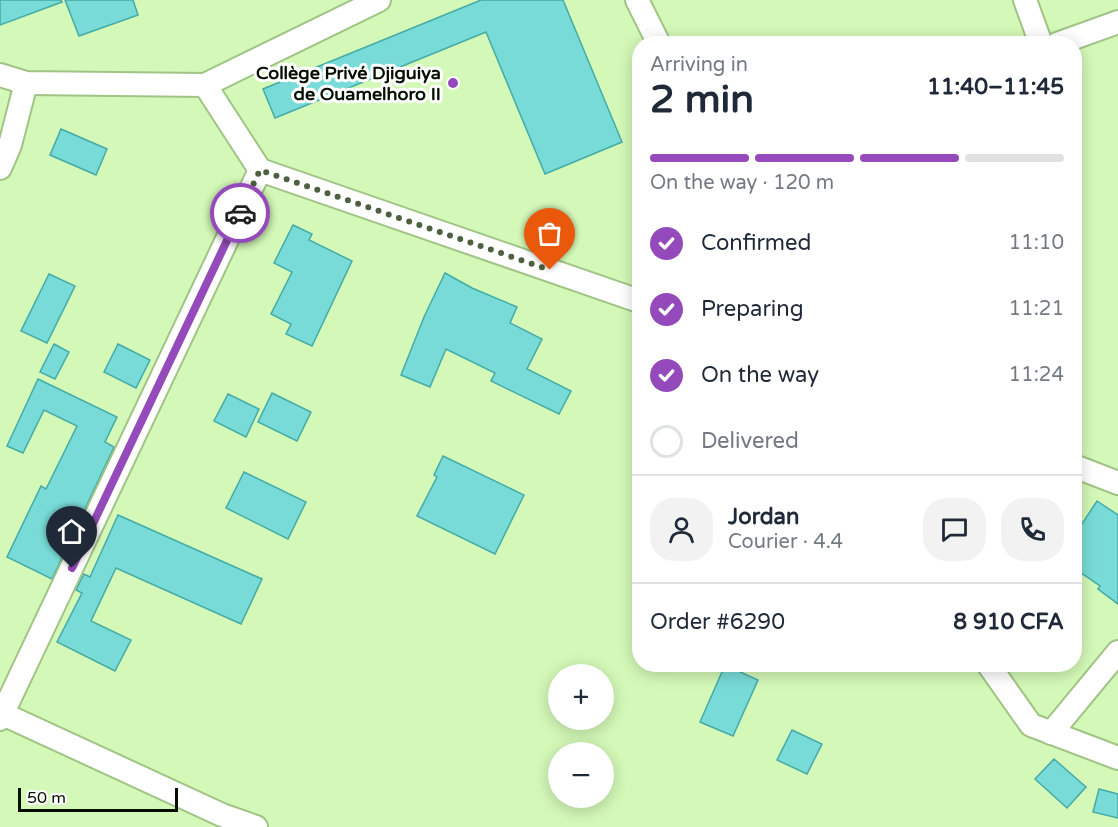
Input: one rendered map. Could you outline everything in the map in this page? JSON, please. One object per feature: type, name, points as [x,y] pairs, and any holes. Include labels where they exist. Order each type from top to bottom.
[{"type":"street","points":[[0,75],[26,83],[206,85],[379,0]]},
{"type":"street","points":[[638,0],[655,36]]},
{"type":"street","points":[[1025,0],[1038,36]]},
{"type":"street","points":[[1079,36],[1118,22]]},
{"type":"street","points":[[0,168],[10,145],[26,83]]},
{"type":"street","points":[[206,85],[260,170],[632,299]]},
{"type":"street","points":[[256,827],[222,815],[2,717],[260,170]]},
{"type":"street","points":[[1082,469],[1118,483]]},
{"type":"street","points":[[1051,733],[1118,652]]},
{"type":"street","points":[[994,672],[1032,725],[1118,758]]},
{"type":"building","points":[[0,0],[61,0],[62,2],[0,25]]},
{"type":"building","points":[[65,0],[133,0],[138,15],[79,36]]},
{"type":"building","points":[[481,0],[563,0],[622,142],[545,174],[486,32],[275,118],[263,89]]},
{"type":"building","points":[[61,129],[107,149],[96,175],[50,155]]},
{"type":"building","points":[[293,225],[312,234],[309,240],[352,261],[312,346],[286,334],[291,324],[271,314],[292,272],[274,263]]},
{"type":"building","points":[[445,273],[472,288],[517,307],[510,323],[542,339],[527,369],[571,391],[559,414],[491,381],[495,373],[446,349],[430,387],[401,375],[424,317]]},
{"type":"building","points":[[49,274],[75,286],[47,343],[21,331]]},
{"type":"building","points":[[54,344],[69,352],[55,379],[40,372]]},
{"type":"building","points":[[118,344],[150,360],[136,388],[104,372]]},
{"type":"building","points":[[38,379],[117,417],[105,442],[114,447],[52,579],[7,557],[41,486],[46,489],[77,426],[44,410],[23,453],[7,446]]},
{"type":"building","points":[[272,393],[311,412],[297,441],[258,422]]},
{"type":"building","points":[[228,394],[259,409],[246,437],[214,421]]},
{"type":"building","points":[[443,456],[524,495],[495,554],[417,516],[437,477],[434,475]]},
{"type":"building","points":[[244,472],[306,502],[288,539],[226,508]]},
{"type":"building","points":[[1097,501],[1118,515],[1118,604],[1098,589],[1100,586],[1082,574],[1082,524]]},
{"type":"building","points":[[118,515],[262,579],[241,624],[116,568],[91,621],[131,640],[115,671],[57,642],[82,593],[76,590],[84,574],[90,577]]},
{"type":"building","points":[[722,672],[740,672],[758,680],[733,736],[700,722]]},
{"type":"building","points":[[792,730],[822,744],[807,774],[777,760]]},
{"type":"building","points":[[1054,759],[1086,787],[1067,808],[1035,779]]},
{"type":"building","points":[[1099,789],[1118,794],[1118,818],[1093,812]]},
{"type":"way so far","points":[[240,213],[260,170],[550,270]]},
{"type":"place","name":"Collège Privé Djiguiya de Ouamelhoro II","points":[[453,83]]},
{"type":"route","points":[[72,568],[240,213]]}]
